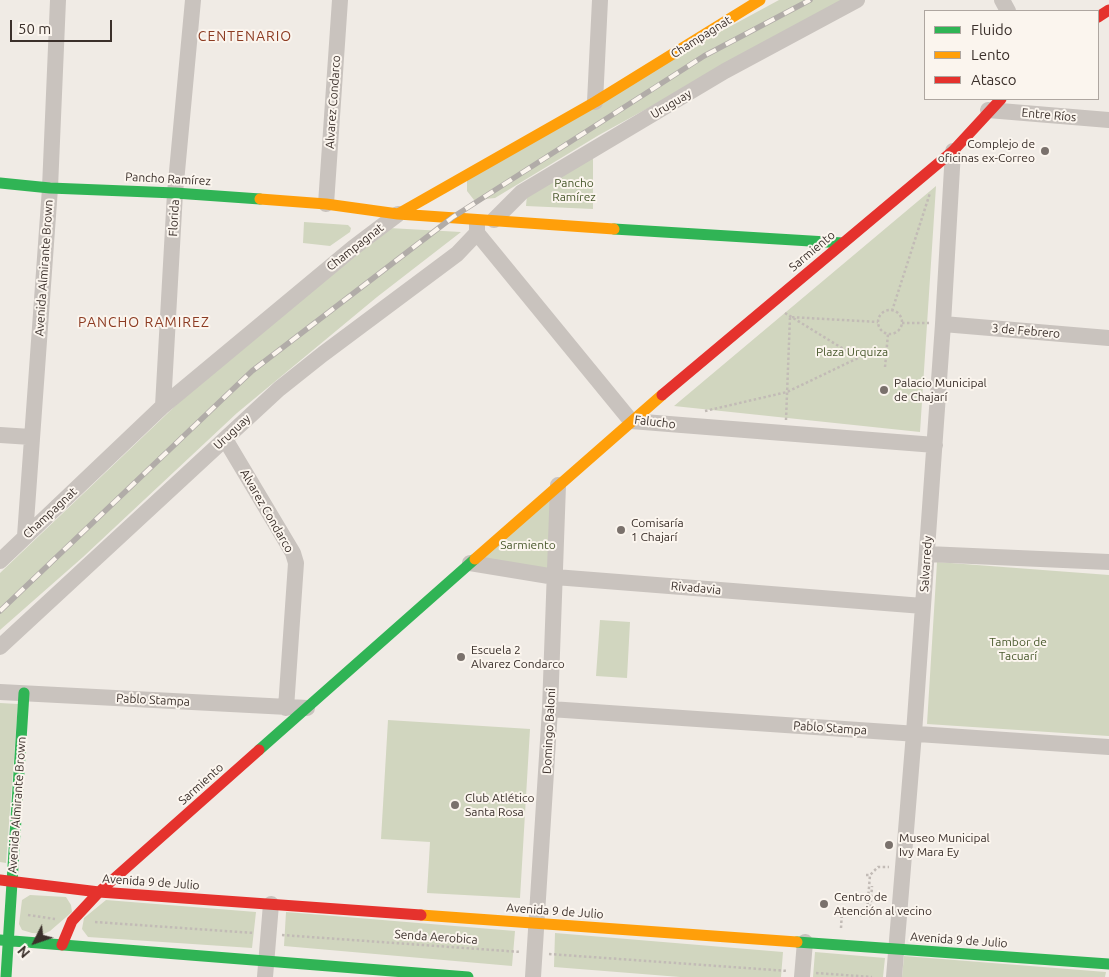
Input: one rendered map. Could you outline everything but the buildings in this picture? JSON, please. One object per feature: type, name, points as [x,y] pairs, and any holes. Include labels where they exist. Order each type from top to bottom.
[{"type":"street","name":"Avenida Almirante Brown","points":[[25,536],[50,188],[58,0]]},
{"type":"street","name":"Florida","points":[[163,406],[175,193],[193,0]]},
{"type":"street","name":"Alvarez Condarco","points":[[326,204],[340,0]]},
{"type":"street","points":[[595,102],[600,0]]},
{"type":"street","name":"Champagnat","points":[[0,561],[163,406],[352,248],[398,214],[595,102],[760,0]]},
{"type":"street","name":"Uruguay","points":[[494,220],[522,192],[725,71],[858,0]]},
{"type":"street","name":"Sarmiento","points":[[62,945],[72,921],[100,892],[631,421],[953,151],[988,110],[1000,100]]},
{"type":"street","name":"Entre Ríos","points":[[988,110],[1109,120]]},
{"type":"street","name":"Salvarredy","points":[[894,977],[904,868],[935,445],[953,151]]},
{"type":"street","name":"Pancho Ramírez","points":[[0,183],[50,188],[175,193],[326,204],[398,214],[453,216],[477,227],[494,220],[843,243]]},
{"type":"street","name":"Uruguay","points":[[0,647],[279,389],[457,254],[477,227]]},
{"type":"street","name":"Falucho","points":[[477,227],[631,421],[935,445]]},
{"type":"street","name":"3 de Febrero","points":[[943,324],[1109,338]]},
{"type":"street","points":[[0,435],[31,437]]},
{"type":"street","name":"Alvarez Condarco","points":[[225,439],[293,553],[296,563],[286,708]]},
{"type":"street","name":"Domingo Baloni","points":[[533,977],[550,709],[558,486]]},
{"type":"street","points":[[927,554],[1109,562]]},
{"type":"street","name":"Rivadavia","points":[[470,563],[555,577],[923,606]]},
{"type":"street","name":"Pablo Stampa","points":[[0,692],[307,708]]},
{"type":"street","name":"Avenida Almirante Brown","points":[[6,977],[5,941],[10,913],[24,693]]},
{"type":"street","name":"Pablo Stampa","points":[[550,709],[1109,747]]},
{"type":"street","name":"Avenida 9 de Julio","points":[[0,880],[100,892],[1109,964]]},
{"type":"street","points":[[266,970],[272,904]]},
{"type":"street","points":[[5,941],[62,945],[266,970],[468,977]]},
{"type":"street","points":[[803,975],[805,942]]},
{"type":"path","points":[[892,311],[932,190]]},
{"type":"path","points":[[702,412],[787,392],[858,358],[770,305]]},
{"type":"path","points":[[885,311],[892,311],[899,315],[902,323],[900,329],[894,334],[888,334],[879,328],[878,322],[880,316],[885,311]]},
{"type":"path","points":[[790,317],[878,322]]},
{"type":"path","points":[[786,434],[790,317]]},
{"type":"path","points":[[902,323],[943,324]]},
{"type":"path","points":[[885,366],[888,334]]},
{"type":"path","points":[[841,922],[842,911],[868,912],[868,875],[878,867],[904,868]]},
{"type":"path","points":[[844,915],[870,916],[872,886]]},
{"type":"path","points":[[866,906],[871,907]]},
{"type":"path","name":"Senda Aerobica","points":[[10,913],[72,921],[535,953],[803,975],[872,977]]},
{"type":"green space","points":[[779,0],[845,0],[599,135],[495,198],[474,200],[467,191],[467,179],[694,46]]},
{"type":"green space","name":"Pancho Ramírez","points":[[593,158],[593,209],[526,206],[527,195]]},
{"type":"green space","name":"Plaza Urquiza","points":[[936,186],[920,432],[674,406]]},
{"type":"green space","points":[[304,222],[348,225],[351,228],[350,232],[330,246],[303,243]]},
{"type":"green space","points":[[389,228],[461,232],[377,297],[237,413],[83,557],[0,630],[0,573],[214,369]]},
{"type":"green space","name":"Sarmiento","points":[[555,491],[552,573],[475,561]]},
{"type":"green space","name":"Tambor de Tacuarí","points":[[937,562],[1109,575],[1109,736],[927,724]]},
{"type":"green space","points":[[600,620],[630,622],[627,678],[596,676]]},
{"type":"green space","points":[[0,703],[18,704],[6,863],[0,862]]},
{"type":"green space","name":"Club Atlético Santa Rosa","points":[[388,720],[530,729],[520,898],[427,893],[430,842],[381,839]]},
{"type":"green space","points":[[30,895],[66,897],[71,905],[72,912],[44,934],[22,930],[19,924],[22,900]]},
{"type":"green space","points":[[106,900],[256,912],[252,948],[88,937],[82,929],[84,918]]},
{"type":"green space","points":[[286,912],[515,931],[512,966],[284,946]]},
{"type":"green space","points":[[555,933],[783,952],[781,977],[680,977],[554,967]]},
{"type":"green space","points":[[815,952],[885,958],[883,977],[813,977]]},
{"type":"green space","points":[[904,956],[1106,972],[1105,977],[902,977]]},
{"type":"railway","points":[[0,611],[252,371],[453,217],[704,56],[810,0]]},
{"type":"traffic: fast","points":[[0,183],[50,188],[175,193],[260,199]]},
{"type":"traffic: fast","points":[[614,229],[843,243]]},
{"type":"traffic: fast","points":[[259,750],[475,559]]},
{"type":"traffic: fast","points":[[6,977],[24,693]]},
{"type":"traffic: fast","points":[[0,940],[468,977]]},
{"type":"traffic: fast","points":[[797,942],[1109,964]]},
{"type":"traffic: slow","points":[[398,214],[595,102],[760,0]]},
{"type":"traffic: slow","points":[[260,199],[326,204],[398,214],[614,229]]},
{"type":"traffic: slow","points":[[475,559],[662,395]]},
{"type":"traffic: slow","points":[[421,915],[797,942]]},
{"type":"traffic: jam","points":[[1099,16],[1109,10]]},
{"type":"traffic: jam","points":[[662,395],[953,151],[1000,100]]},
{"type":"traffic: jam","points":[[62,945],[72,921],[99,892],[259,750]]},
{"type":"traffic: jam","points":[[0,880],[99,892],[421,915]]},
{"type":"place","name":"Complejo de oficinas ex-Correo","points":[[1045,151]]},
{"type":"place","name":"Palacio Municipal de Chajarí","points":[[884,390]]},
{"type":"place","name":"Comisaría 1 Chajarí","points":[[621,530]]},
{"type":"place","name":"Escuela 2 Alvarez Condarco","points":[[461,657]]},
{"type":"place","name":"Club Atlético Santa Rosa","points":[[455,805]]},
{"type":"place","name":"Museo Municipal Ivy Mara Ey","points":[[889,845]]},
{"type":"place","name":"Centro de Atención al vecino","points":[[824,904]]},
{"type":"district","name":"CENTENARIO","points":[[245,36]]},
{"type":"district","name":"PANCHO RAMIREZ","points":[[144,322]]}]
